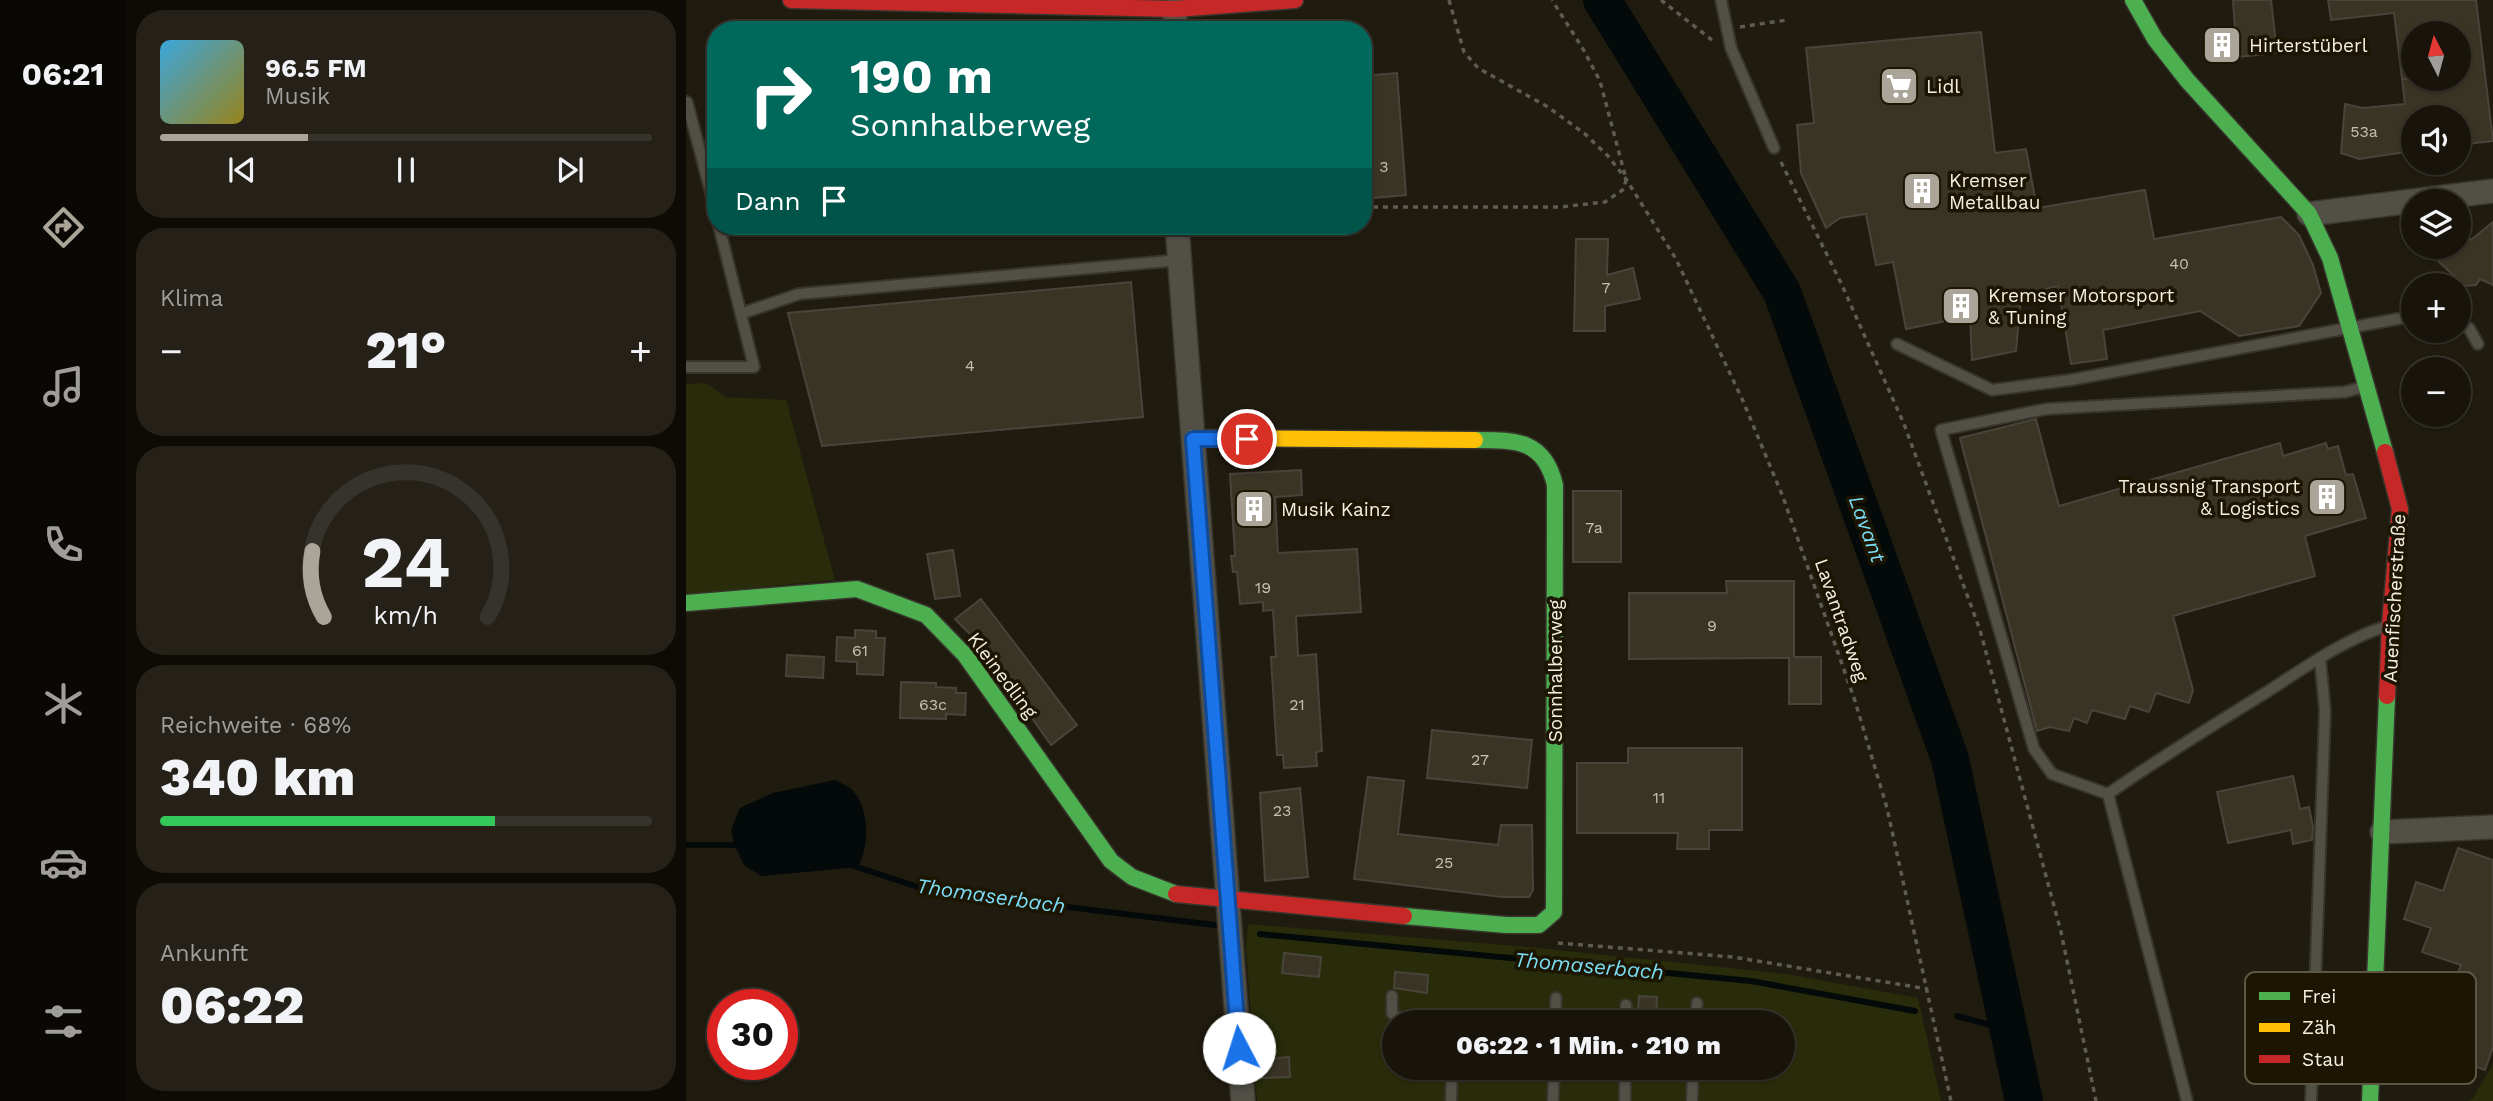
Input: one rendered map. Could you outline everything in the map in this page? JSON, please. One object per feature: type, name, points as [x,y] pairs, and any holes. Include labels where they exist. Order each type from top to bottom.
[{"type":"street","points":[[791,0],[1175,19],[1295,0]]},
{"type":"street","name":"Auenfischerstraße","points":[[2133,0],[2155,39],[2187,80],[2309,214],[2330,258],[2368,385],[2400,509],[2390,625],[2376,972]]},
{"type":"street","points":[[2309,214],[2493,191]]},
{"type":"street","points":[[1178,235],[1243,1101]]},
{"type":"street","name":"Sonnhalberweg","points":[[1193,439],[1514,440],[1526,443],[1538,451],[1552,469],[1555,485],[1554,912],[1539,925],[1506,925],[1227,898]]},
{"type":"street","name":"Kleinedling","points":[[686,603],[857,589],[926,615],[965,655],[1121,873],[1173,894],[1227,898]]},
{"type":"street","points":[[2382,832],[2493,827]]},
{"type":"lane","points":[[1721,0],[1731,48],[1774,148]]},
{"type":"lane","points":[[687,102],[707,178]]},
{"type":"lane","points":[[686,367],[754,367],[743,313],[721,235]]},
{"type":"lane","points":[[743,313],[799,294],[1180,260]]},
{"type":"lane","points":[[1897,344],[1992,390],[2070,380],[2401,318]]},
{"type":"lane","points":[[2471,332],[2478,344]]},
{"type":"lane","points":[[2108,794],[2052,774],[2034,749],[1941,430],[2046,409],[2346,392],[2368,385]]},
{"type":"lane","points":[[2108,794],[2320,659],[2372,631],[2390,625]]},
{"type":"lane","points":[[2316,972],[2325,711],[2320,659]]},
{"type":"lane","points":[[2108,794],[2187,1101]]},
{"type":"lane","points":[[1392,996],[1392,1010]]},
{"type":"lane","points":[[1556,998],[1556,1010]]},
{"type":"lane","points":[[1697,1003],[1697,1010]]},
{"type":"lane","points":[[1626,1005],[1626,1010]]},
{"type":"lane","points":[[1451,1101],[1452,1080]]},
{"type":"lane","points":[[1552,1101],[1553,1080]]},
{"type":"lane","points":[[1625,1080],[1625,1101]]},
{"type":"lane","points":[[1692,1101],[1693,1080]]},
{"type":"path","name":"Lavantradweg","points":[[1449,0],[1464,52],[1478,68],[1548,107],[1586,134],[1626,179],[1676,260],[1743,401],[1783,497],[1855,701],[1887,808],[1951,1101]]},
{"type":"path","name":"Lavantradweg","points":[[1552,0],[1600,81],[1626,179]]},
{"type":"path","points":[[1661,0],[1716,43],[1731,48]]},
{"type":"path","points":[[1727,29],[1787,20]]},
{"type":"path","points":[[1774,148],[1841,283],[1904,424],[1980,630],[2061,932],[2096,1101]]},
{"type":"path","points":[[1372,207],[1494,208],[1587,205],[1605,202],[1623,189],[1626,179]]},
{"type":"path","points":[[1556,943],[1733,957],[1927,989]]},
{"type":"green space","points":[[706,383],[726,397],[786,400],[835,580],[686,594],[686,384]]},
{"type":"green space","points":[[1248,924],[1528,947],[1786,974],[1918,998],[1941,1101],[1257,1101],[1246,947]]},
{"type":"green space","points":[[2493,1064],[2493,1101],[2468,1101],[2473,1098]]},
{"type":"shaded area","points":[[835,780],[857,795],[864,815],[865,848],[858,867],[761,876],[744,865],[731,830],[740,808],[773,793]]},
{"type":"building","points":[[2233,0],[2271,0],[2277,53],[2208,60],[2205,34],[2235,30]]},
{"type":"building","points":[[2328,0],[2476,0],[2493,141],[2471,144],[2471,105],[2401,105],[2401,153],[2359,159],[2341,153],[2345,104],[2362,108],[2405,104],[2403,91],[2471,91],[2471,21],[2401,21],[2401,71],[2394,13],[2331,20]]},
{"type":"building","points":[[1981,32],[1995,153],[2026,149],[2037,208],[2145,190],[2154,239],[2281,217],[2299,235],[2313,265],[2321,293],[2299,326],[2239,336],[2200,311],[2103,330],[2107,359],[2071,364],[2058,286],[2021,295],[2016,351],[1972,360],[1970,316],[1906,329],[1893,262],[1876,265],[1866,214],[1840,218],[1826,228],[1801,173],[1797,125],[1814,123],[1806,48]]},
{"type":"building","points":[[1397,73],[1406,195],[1372,198],[1372,75]]},
{"type":"building","points":[[2493,222],[2493,285],[2480,279],[2476,285],[2471,285],[2471,273],[2451,273],[2436,259],[2471,259],[2471,240]]},
{"type":"building","points":[[1576,239],[1608,239],[1607,275],[1633,268],[1640,299],[1605,306],[1605,331],[1574,331]]},
{"type":"building","points":[[1131,282],[1143,417],[822,446],[788,313]]},
{"type":"building","points":[[2036,419],[2059,506],[2280,443],[2283,456],[2326,443],[2328,449],[2338,446],[2346,475],[2353,474],[2366,518],[2305,536],[2315,576],[2173,616],[2193,690],[2189,703],[2156,693],[2149,712],[2130,706],[2125,719],[2092,710],[2087,723],[2074,718],[2069,731],[2050,727],[2037,731],[1960,438]]},
{"type":"building","points":[[1301,470],[1302,495],[1275,497],[1278,553],[1357,549],[1361,612],[1296,616],[1298,656],[1316,654],[1322,751],[1316,752],[1317,766],[1284,768],[1283,755],[1277,755],[1271,657],[1276,657],[1273,610],[1263,611],[1263,602],[1240,604],[1237,572],[1233,572],[1231,556],[1235,556],[1230,474]]},
{"type":"building","points":[[1573,491],[1621,491],[1621,562],[1573,562]]},
{"type":"building","points":[[953,550],[960,596],[935,599],[927,554]]},
{"type":"building","points":[[1726,581],[1794,581],[1794,657],[1821,657],[1821,704],[1789,704],[1789,658],[1629,659],[1629,593],[1727,593]]},
{"type":"building","points":[[981,599],[1077,725],[1051,745],[980,644],[955,619]]},
{"type":"building","points":[[855,630],[876,631],[876,638],[885,638],[883,675],[857,674],[857,662],[836,661],[837,637],[855,638]]},
{"type":"building","points":[[787,655],[824,657],[823,678],[786,676]]},
{"type":"building","points":[[901,682],[936,683],[936,687],[956,688],[956,693],[966,693],[965,715],[946,714],[946,719],[900,718]]},
{"type":"building","points":[[1432,730],[1532,740],[1527,788],[1427,778]]},
{"type":"building","points":[[1628,748],[1742,748],[1742,830],[1709,830],[1709,849],[1677,849],[1678,833],[1577,833],[1577,763],[1628,763]]},
{"type":"building","points":[[2293,776],[2300,809],[2309,807],[2313,827],[2312,840],[2293,844],[2291,830],[2228,843],[2217,792]]},
{"type":"building","points":[[1368,777],[1404,781],[1398,834],[1498,845],[1501,825],[1532,825],[1533,890],[1529,897],[1502,897],[1354,879]]},
{"type":"building","points":[[1300,788],[1308,877],[1265,881],[1260,793]]},
{"type":"building","points":[[2458,848],[2493,860],[2493,1047],[2485,1070],[2476,1067],[2476,972],[2459,972],[2461,965],[2422,952],[2431,928],[2404,919],[2416,882],[2443,891]]},
{"type":"building","points":[[1284,953],[1321,957],[1319,977],[1282,973]]},
{"type":"building","points":[[1395,972],[1428,975],[1427,993],[1394,988]]},
{"type":"building","points":[[1639,996],[1657,997],[1656,1010],[1638,1010]]},
{"type":"building","points":[[1289,1057],[1290,1077],[1262,1078],[1262,1059]]},
{"type":"waterway","name":"Lavant","points":[[1602,0],[1782,292],[1950,759],[2024,1101]]},
{"type":"waterway","name":"Thomaserbach","points":[[686,845],[740,845]]},
{"type":"waterway","name":"Thomaserbach","points":[[851,865],[927,890],[1215,925]]},
{"type":"waterway","name":"Thomaserbach","points":[[1260,934],[1751,981],[1915,1011]]},
{"type":"waterway","name":"Thomaserbach","points":[[1957,1016],[2009,1030]]},
{"type":"traffic: fast","points":[[2133,0],[2155,39],[2187,80],[2309,214],[2330,258],[2385,452]]},
{"type":"traffic: fast","points":[[1404,916],[1506,925],[1539,925],[1554,912],[1555,485],[1543,459],[1526,445],[1475,440]]},
{"type":"traffic: fast","points":[[686,603],[857,589],[926,615],[965,655],[1111,861],[1132,877],[1176,894]]},
{"type":"traffic: fast","points":[[2375,972],[2387,696]]},
{"type":"traffic: fast","points":[[2370,1101],[2371,1084]]},
{"type":"traffic: slow","points":[[1193,438],[1475,440]]},
{"type":"traffic: jam","points":[[791,0],[1175,9],[1295,0]]},
{"type":"traffic: jam","points":[[2385,452],[2400,509],[2387,696]]},
{"type":"traffic: jam","points":[[1176,894],[1404,916]]},
{"type":"place","name":"Hirterstüberl","points":[[2222,45]]},
{"type":"place","name":"Lidl","points":[[1899,86]]},
{"type":"place","name":"Kremser Metallbau","points":[[1922,191]]},
{"type":"place","name":"Kremser Motorsport & Tuning","points":[[1961,306]]},
{"type":"place","name":"Traussnig Transport & Logistics","points":[[2327,497]]},
{"type":"place","name":"Musik Kainz","points":[[1254,509]]},
{"type":"route","points":[[1239,1048],[1193,439],[1247,439]]}]
